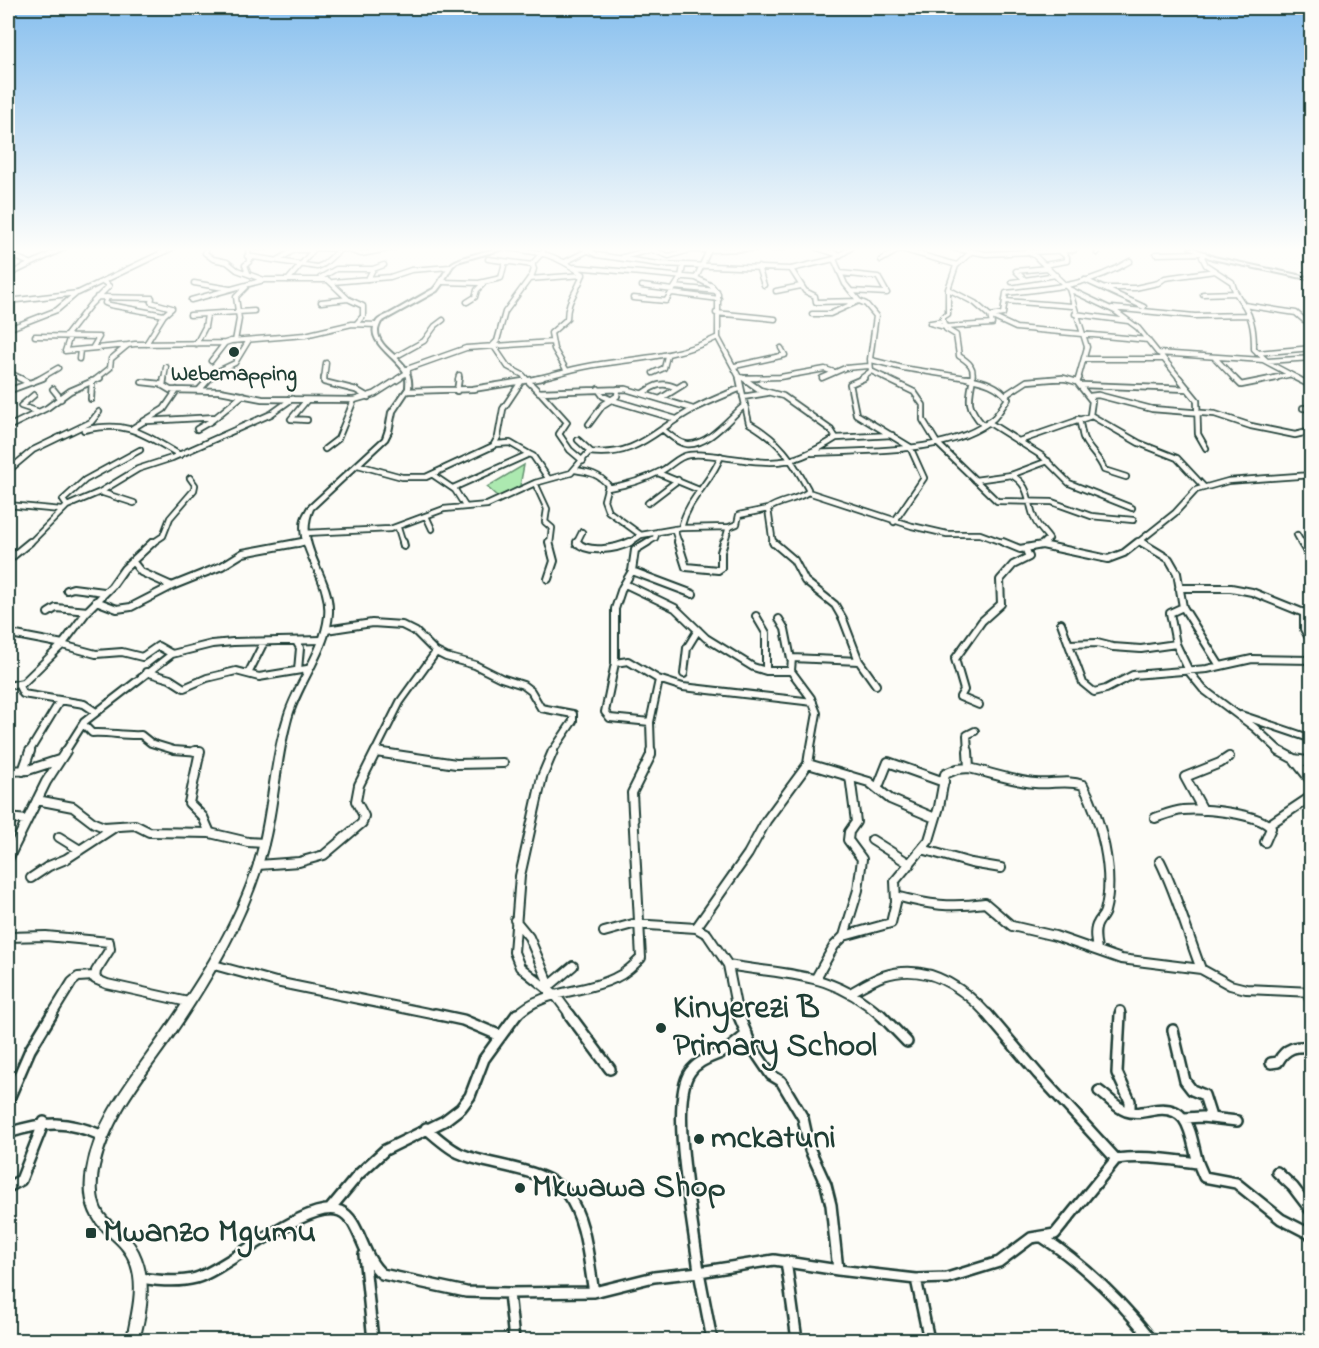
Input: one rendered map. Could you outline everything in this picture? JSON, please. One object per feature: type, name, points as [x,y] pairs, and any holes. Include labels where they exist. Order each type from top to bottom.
[{"type":"street","points":[[8,328],[55,311]]},
{"type":"street","points":[[87,311],[68,336],[64,351],[146,344],[225,343],[305,335],[356,324],[376,325],[395,311]]},
{"type":"street","points":[[142,311],[164,315]]},
{"type":"street","points":[[146,344],[169,311]]},
{"type":"street","points":[[190,315],[254,311]]},
{"type":"street","points":[[356,324],[363,316],[364,311]]},
{"type":"street","points":[[493,345],[497,341],[506,311]]},
{"type":"street","points":[[567,311],[567,319],[551,331],[552,342],[567,371]]},
{"type":"street","points":[[812,314],[830,314],[837,311]]},
{"type":"street","points":[[872,311],[876,316],[876,330],[870,369],[867,376],[850,384],[855,412],[864,421],[893,435],[910,447],[923,482],[894,522]]},
{"type":"street","points":[[945,327],[943,317],[948,314],[948,311]]},
{"type":"street","points":[[984,311],[990,316],[1021,329],[1148,340]]},
{"type":"street","points":[[990,316],[1002,316],[1003,311]]},
{"type":"street","points":[[1074,311],[1087,347],[1079,383]]},
{"type":"street","points":[[1113,311],[1138,328],[1197,400],[1198,434],[1206,448]]},
{"type":"street","points":[[1156,311],[1195,316],[1249,315]]},
{"type":"street","points":[[1247,311],[1256,334],[1254,344],[1257,353],[1288,375],[1311,386]]},
{"type":"street","points":[[1282,311],[1296,313],[1304,320],[1311,321]]},
{"type":"street","points":[[235,341],[238,313]]},
{"type":"street","points":[[775,319],[716,313],[721,348],[742,378],[755,388],[783,396],[831,430],[836,438]]},
{"type":"street","points":[[196,344],[205,327],[207,315]]},
{"type":"street","points":[[1075,315],[1129,321]]},
{"type":"street","points":[[945,327],[992,324],[990,316]]},
{"type":"street","points":[[395,357],[424,340],[443,320]]},
{"type":"street","points":[[943,321],[930,323],[945,327],[956,334],[959,356],[973,367],[969,395],[970,411],[1048,461],[1069,483],[1132,508]]},
{"type":"street","points":[[133,1341],[141,1302],[141,1278],[136,1262],[126,1244],[95,1211],[92,1175],[103,1136],[121,1101],[214,965],[244,904],[258,865],[264,843],[280,742],[303,670],[322,640],[329,612],[327,591],[306,537],[304,519],[310,508],[358,465],[388,434],[392,412],[407,391],[407,371],[380,344],[376,325]]},
{"type":"street","points":[[35,336],[99,337],[92,348]]},
{"type":"street","points":[[407,391],[457,391],[668,356],[701,348],[718,337]]},
{"type":"street","points":[[200,389],[213,373],[235,363],[249,340]]},
{"type":"street","points":[[142,382],[163,386],[167,389],[200,389],[262,399],[354,400],[368,398],[407,371],[462,349],[552,342]]},
{"type":"street","points":[[212,361],[225,343]]},
{"type":"street","points":[[8,427],[39,412],[70,391],[109,370],[111,359],[128,345]]},
{"type":"street","points":[[493,345],[508,367],[523,375],[524,381],[539,392],[567,422],[559,434],[570,450],[583,461]]},
{"type":"street","points":[[735,366],[785,355],[781,348]]},
{"type":"street","points":[[1257,353],[1311,348]]},
{"type":"street","points":[[79,359],[80,350]]},
{"type":"street","points":[[1158,353],[1267,361],[1311,358]]},
{"type":"street","points":[[653,374],[664,368],[668,356]]},
{"type":"street","points":[[1214,356],[1241,385],[1288,375]]},
{"type":"street","points":[[1086,359],[1164,359]]},
{"type":"street","points":[[871,360],[972,379],[1007,394]]},
{"type":"street","points":[[326,363],[324,382],[356,390],[368,398]]},
{"type":"street","points":[[163,386],[166,367]]},
{"type":"street","points":[[8,391],[47,376],[58,368]]},
{"type":"street","points":[[822,378],[845,368],[870,369],[914,392],[923,405],[923,420],[937,443],[997,501],[1052,502],[1091,516],[1133,520]]},
{"type":"street","points":[[742,378],[780,377],[825,369],[834,372]]},
{"type":"street","points":[[8,372],[29,383]]},
{"type":"street","points":[[457,391],[459,375]]},
{"type":"street","points":[[742,378],[741,388],[750,424],[770,435],[794,461],[808,492]]},
{"type":"street","points":[[1007,394],[1027,381],[1063,378],[1079,383],[1188,390]]},
{"type":"street","points":[[91,399],[92,381]]},
{"type":"street","points":[[496,444],[500,418],[509,398],[524,381]]},
{"type":"street","points":[[1079,383],[1092,401],[1089,413],[1091,416]]},
{"type":"street","points":[[643,393],[656,384],[671,385],[677,388]]},
{"type":"street","points":[[660,399],[684,384]]},
{"type":"street","points":[[578,440],[591,452],[606,454],[630,449],[693,409],[741,388]]},
{"type":"street","points":[[52,389],[61,399]]},
{"type":"street","points":[[598,389],[603,396],[612,400],[676,419]]},
{"type":"street","points":[[539,392],[618,389],[643,393],[693,409]]},
{"type":"street","points":[[589,424],[603,405],[618,395],[618,389]]},
{"type":"street","points":[[84,430],[98,427],[133,428],[159,415],[168,406],[177,390]]},
{"type":"street","points":[[743,397],[771,393]]},
{"type":"street","points":[[812,453],[865,452],[937,443],[986,423],[1007,403],[1007,394]]},
{"type":"street","points":[[34,395],[21,406],[39,412]]},
{"type":"street","points":[[197,429],[243,395]]},
{"type":"street","points":[[1090,396],[1103,396],[1156,409],[1199,412],[1281,433],[1299,435],[1311,431]]},
{"type":"street","points":[[8,560],[28,546],[67,506],[100,492],[138,469],[180,455],[271,414],[292,399]]},
{"type":"street","points":[[307,400],[291,419],[307,420]]},
{"type":"street","points":[[325,449],[338,439],[354,400]]},
{"type":"street","points":[[662,429],[683,442],[692,444],[719,429],[745,405]]},
{"type":"street","points":[[1303,408],[1311,408]]},
{"type":"street","points":[[8,471],[33,450],[91,422],[99,412]]},
{"type":"street","points":[[1018,441],[1048,433],[1078,419],[1091,416],[1139,443],[1175,457],[1204,487]]},
{"type":"street","points":[[147,421],[216,417]]},
{"type":"street","points":[[1078,419],[1083,426],[1082,436],[1101,461],[1104,470],[1126,477]]},
{"type":"street","points":[[133,428],[180,455]]},
{"type":"street","points":[[608,488],[631,484],[658,473],[685,455],[721,456],[752,461],[794,461],[836,438],[893,435]]},
{"type":"street","points":[[358,465],[402,477],[433,475],[456,461],[506,442],[517,445],[533,456],[548,478]]},
{"type":"street","points":[[67,506],[63,500],[79,484],[140,450]]},
{"type":"street","points":[[575,471],[591,452]]},
{"type":"street","points":[[453,488],[529,454]]},
{"type":"street","points":[[681,528],[688,507],[717,469],[721,456]]},
{"type":"street","points":[[975,480],[1011,475],[1048,461]]},
{"type":"street","points":[[96,601],[123,609],[222,566],[243,553],[290,546],[306,537],[398,528],[444,509],[487,505],[548,478],[575,471],[597,474],[603,478],[608,488],[604,500],[608,511],[641,535]]},
{"type":"street","points":[[658,473],[699,490]]},
{"type":"street","points":[[433,475],[453,488],[465,506]]},
{"type":"street","points":[[808,492],[858,507],[894,522],[947,534],[980,534],[1026,550],[1042,545],[1049,539],[1036,523],[1029,493],[1022,482],[1011,475]]},
{"type":"street","points":[[1042,545],[1108,559],[1140,542],[1175,513],[1196,490],[1228,481],[1311,475]]},
{"type":"street","points":[[8,686],[19,686],[62,645],[124,569],[148,546],[163,536],[170,518],[194,490],[195,485],[190,478]]},
{"type":"street","points":[[648,502],[678,480]]},
{"type":"street","points":[[536,483],[548,509],[545,522],[552,528],[549,541],[554,561],[548,579]]},
{"type":"street","points":[[100,492],[134,503]]},
{"type":"street","points":[[582,532],[576,544],[602,550],[629,542],[641,535],[657,532],[681,528],[729,527],[737,524],[742,513],[768,508],[782,500],[799,498],[808,492]]},
{"type":"street","points":[[8,505],[61,510]]},
{"type":"street","points":[[768,508],[773,544],[794,560],[805,581],[836,605],[858,661],[876,685]]},
{"type":"street","points":[[426,516],[432,529]]},
{"type":"street","points":[[674,529],[686,567],[718,570],[721,568],[722,552],[729,527]]},
{"type":"street","points":[[398,528],[404,546]]},
{"type":"street","points":[[650,722],[614,718],[606,715],[605,712],[608,687],[615,663],[615,609],[619,593],[632,572],[636,548],[655,538],[657,532]]},
{"type":"street","points":[[1298,535],[1311,560]]},
{"type":"street","points":[[1140,542],[1170,559],[1177,573],[1183,607],[1220,666]]},
{"type":"street","points":[[979,705],[960,697],[964,690],[955,659],[982,621],[1001,604],[1000,580],[1009,568],[1029,557],[1026,550]]},
{"type":"street","points":[[133,562],[141,572],[172,586]]},
{"type":"street","points":[[632,572],[693,594]]},
{"type":"street","points":[[625,584],[675,608],[706,638],[731,651],[746,663],[766,671],[791,671]]},
{"type":"street","points":[[67,590],[80,588],[104,592]]},
{"type":"street","points":[[1179,588],[1231,588],[1252,592],[1304,613]]},
{"type":"street","points":[[1183,607],[1170,613],[1176,644],[1188,670],[1203,689],[1255,728],[1270,745],[1294,759],[1311,762]]},
{"type":"street","points":[[1311,607],[1304,613],[1304,629],[1311,643]]},
{"type":"street","points":[[48,613],[56,608],[88,611]]},
{"type":"street","points":[[756,616],[766,633],[766,671]]},
{"type":"street","points":[[696,928],[748,854],[766,820],[808,764],[817,713],[813,702],[791,671],[785,628],[779,619]]},
{"type":"street","points":[[326,630],[364,624],[395,623],[416,632],[436,652],[452,660],[475,665],[501,678],[523,685],[531,691],[542,708],[570,713],[574,716],[544,768],[520,876],[514,943],[516,961],[524,972],[556,996],[610,1069]]},
{"type":"street","points":[[1061,624],[1085,687],[1096,693],[1103,692],[1124,677],[1220,666],[1253,659],[1311,660]]},
{"type":"street","points":[[684,674],[687,648],[698,630]]},
{"type":"street","points":[[16,635],[96,654],[125,652],[138,657],[158,646],[172,654]]},
{"type":"street","points":[[8,859],[37,800],[83,724],[146,672],[172,654],[213,644],[322,640]]},
{"type":"street","points":[[296,641],[300,648],[303,670]]},
{"type":"street","points":[[248,674],[264,642]]},
{"type":"street","points":[[1069,644],[1097,643],[1113,647],[1142,649],[1176,644]]},
{"type":"street","points":[[258,865],[299,862],[317,858],[330,851],[362,823],[364,816],[357,802],[357,788],[400,702],[436,652]]},
{"type":"street","points":[[791,659],[858,661]]},
{"type":"street","points":[[615,663],[624,660],[632,662],[659,680],[711,692],[813,702]]},
{"type":"street","points":[[146,672],[170,679],[184,688],[227,673],[241,671],[254,677],[265,677],[303,670]]},
{"type":"street","points":[[330,1209],[347,1187],[380,1154],[453,1113],[469,1099],[485,1056],[513,1018],[526,1006],[618,977],[635,966],[641,958],[632,793],[651,755],[650,722],[659,680]]},
{"type":"street","points":[[19,686],[23,694],[84,704],[96,712]]},
{"type":"street","points":[[23,771],[27,756],[60,701]]},
{"type":"street","points":[[1235,713],[1311,739]]},
{"type":"street","points":[[83,724],[92,733],[114,732],[120,736],[141,735],[151,743],[174,750],[200,751],[189,803],[203,817],[210,833]]},
{"type":"street","points":[[969,768],[967,735],[975,731]]},
{"type":"street","points":[[376,752],[479,765],[503,763]]},
{"type":"street","points":[[1203,810],[1185,777],[1202,768],[1224,762],[1229,757]]},
{"type":"street","points":[[1294,759],[1311,782]]},
{"type":"street","points":[[8,771],[23,771],[60,760]]},
{"type":"street","points":[[878,787],[888,762],[944,782]]},
{"type":"street","points":[[808,764],[878,787],[890,799],[935,818]]},
{"type":"street","points":[[844,936],[891,923],[896,896],[895,881],[929,840],[945,774],[957,769],[969,768],[1010,781],[1047,784],[1073,782],[1083,785],[1104,847],[1108,875],[1106,914],[1096,923],[1094,930],[1097,950]]},
{"type":"street","points":[[816,978],[834,946],[844,936],[858,890],[862,859],[848,840],[849,832],[856,822],[850,776]]},
{"type":"street","points":[[1265,842],[1270,831],[1270,824],[1276,818],[1311,796]]},
{"type":"street","points":[[37,800],[73,807],[99,826],[135,825],[149,832],[210,833],[248,842],[264,843]]},
{"type":"street","points":[[1155,818],[1177,811],[1211,810],[1270,824]]},
{"type":"street","points":[[8,818],[27,820]]},
{"type":"street","points":[[31,878],[118,826]]},
{"type":"street","points":[[59,837],[80,850]]},
{"type":"street","points":[[872,840],[910,864]]},
{"type":"street","points":[[922,849],[971,863],[1001,868]]},
{"type":"street","points":[[1160,861],[1172,885],[1181,918],[1201,969]]},
{"type":"street","points":[[896,896],[925,904],[956,907],[985,903],[1012,926],[1127,960],[1201,969],[1230,985],[1246,989],[1309,991],[1311,1003]]},
{"type":"street","points":[[515,920],[529,937],[548,988]]},
{"type":"street","points":[[604,932],[620,926],[640,924],[696,928],[707,934],[728,965],[733,998],[747,1034],[771,1075],[781,1082],[799,1108],[810,1150],[826,1185],[831,1205],[838,1270]]},
{"type":"street","points":[[8,937],[46,936],[109,942],[110,950],[94,976]]},
{"type":"street","points":[[214,965],[286,984],[463,1020],[501,1036]]},
{"type":"street","points":[[728,965],[816,978],[850,993],[875,1011],[907,1042]]},
{"type":"street","points":[[548,988],[573,966]]},
{"type":"street","points":[[850,993],[867,981],[895,973],[920,971],[945,977],[986,1010],[1021,1055],[1084,1124],[1108,1146],[1116,1159]]},
{"type":"street","points":[[94,976],[98,981],[108,984],[188,1002]]},
{"type":"street","points":[[8,1101],[30,1050],[72,982],[78,977],[94,976]]},
{"type":"street","points":[[1120,1011],[1117,1073],[1130,1101],[1130,1112]]},
{"type":"street","points":[[1173,1030],[1185,1081],[1192,1090],[1204,1095],[1211,1117]]},
{"type":"street","points":[[712,1341],[699,1272],[683,1155],[683,1093],[687,1071],[696,1064],[724,1051],[747,1034]]},
{"type":"street","points":[[1271,1063],[1278,1062],[1293,1045],[1311,1047]]},
{"type":"street","points":[[1099,1091],[1123,1110],[1130,1112],[1167,1108],[1174,1110],[1185,1118],[1204,1177],[1236,1183],[1281,1219],[1311,1235]]},
{"type":"street","points":[[1185,1118],[1211,1117],[1237,1121]]},
{"type":"street","points":[[8,1133],[44,1122],[67,1122],[103,1136]]},
{"type":"street","points":[[8,1187],[21,1180],[44,1122]]},
{"type":"street","points":[[426,1128],[459,1153],[520,1171],[558,1185],[564,1190],[578,1216],[594,1292]]},
{"type":"street","points":[[1116,1159],[1163,1158],[1198,1163]]},
{"type":"street","points":[[141,1278],[167,1282],[197,1278],[294,1221],[330,1209],[340,1211],[351,1220],[372,1266],[382,1274],[466,1292],[594,1292],[654,1277],[699,1272],[756,1261],[786,1261],[916,1279],[947,1278],[999,1262],[1031,1238],[1056,1234],[1116,1159]]},
{"type":"street","points":[[1277,1172],[1293,1186],[1311,1212]]},
{"type":"street","points":[[1042,1237],[1062,1249],[1101,1281],[1152,1341]]},
{"type":"street","points":[[364,1252],[373,1341]]},
{"type":"street","points":[[786,1261],[797,1341]]},
{"type":"street","points":[[916,1279],[929,1341]]},
{"type":"street","points":[[509,1293],[514,1341]]},
{"type":"green space","points":[[524,465],[520,486],[498,497],[487,487]]},
{"type":"place","name":"Webemapping","points":[[234,352]]},
{"type":"place","name":"Kinyerezi B Primary School","points":[[661,1028]]},
{"type":"place","name":"mckatuni","points":[[699,1139]]},
{"type":"place","name":"Mkwawa Shop","points":[[520,1188]]},
{"type":"place","name":"Mwanzo Mgumu","points":[[91,1233]]}]
